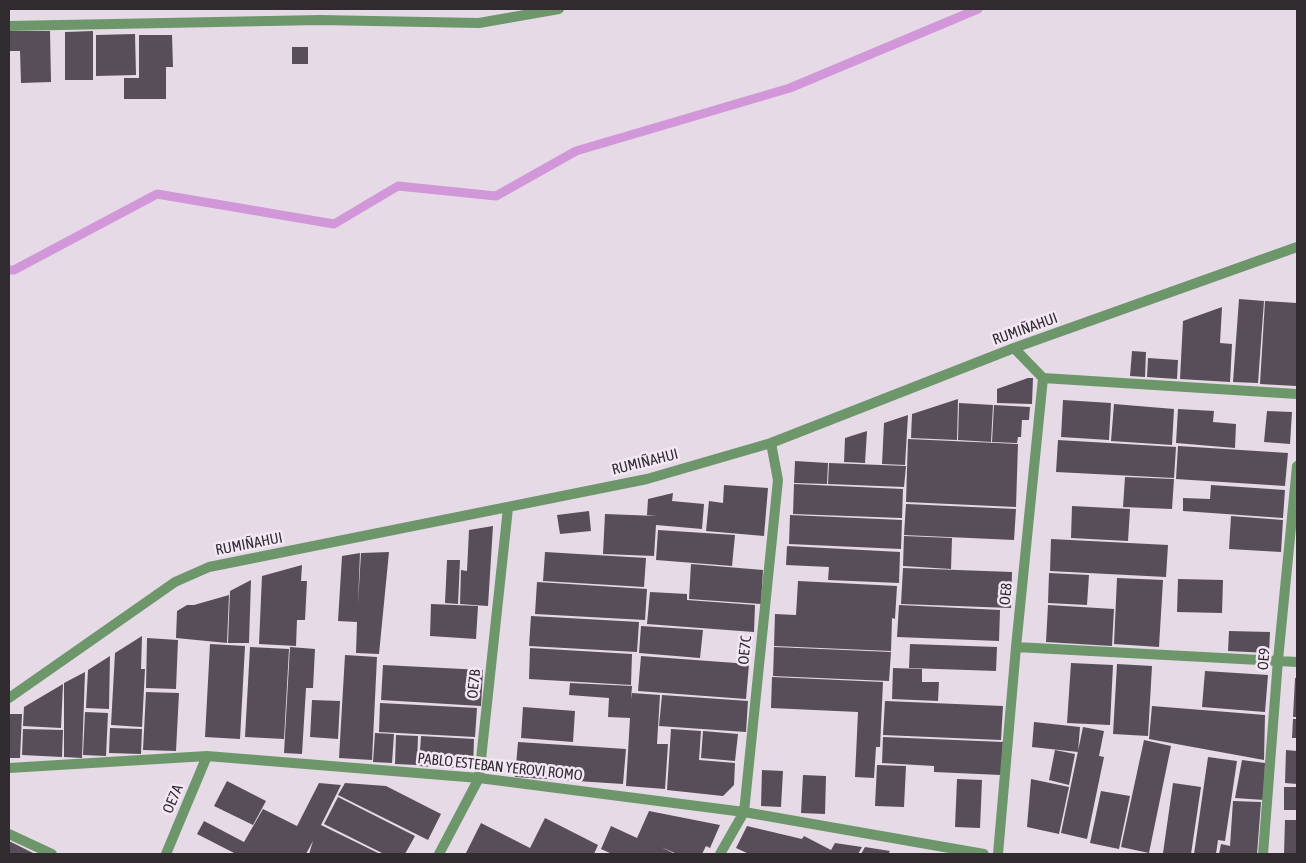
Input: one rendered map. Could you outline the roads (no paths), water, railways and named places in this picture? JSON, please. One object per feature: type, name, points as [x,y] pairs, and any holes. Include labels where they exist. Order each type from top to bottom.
[{"type":"street","points":[[320,20],[321,9]]},
{"type":"street","points":[[9,26],[320,20],[479,22],[559,9]]},
{"type":"street","name":"RUMIÑAHUI","points":[[9,698],[176,582],[209,567],[646,479],[771,443],[1014,348],[1297,248]]},
{"type":"street","points":[[1014,348],[1043,378],[1297,394]]},
{"type":"street","name":"OE8","points":[[998,854],[1016,647],[1043,378]]},
{"type":"street","name":"OE7C","points":[[720,854],[744,812],[778,480],[771,443]]},
{"type":"street","name":"OE9","points":[[1263,854],[1278,660],[1297,466]]},
{"type":"street","name":"OE7B","points":[[439,854],[479,778],[508,508]]},
{"type":"street","points":[[1016,647],[1297,662]]},
{"type":"street","name":"PABLO ESTEBAN YEROVI ROMO","points":[[9,768],[207,756],[479,778],[744,812],[984,854]]},
{"type":"street","name":"OE7A","points":[[166,854],[207,756]]},
{"type":"street","points":[[9,834],[52,854]]},
{"type":"waterway","points":[[9,270],[14,270],[157,194],[334,224],[398,186],[496,196],[576,151],[790,88],[978,9]]}]
